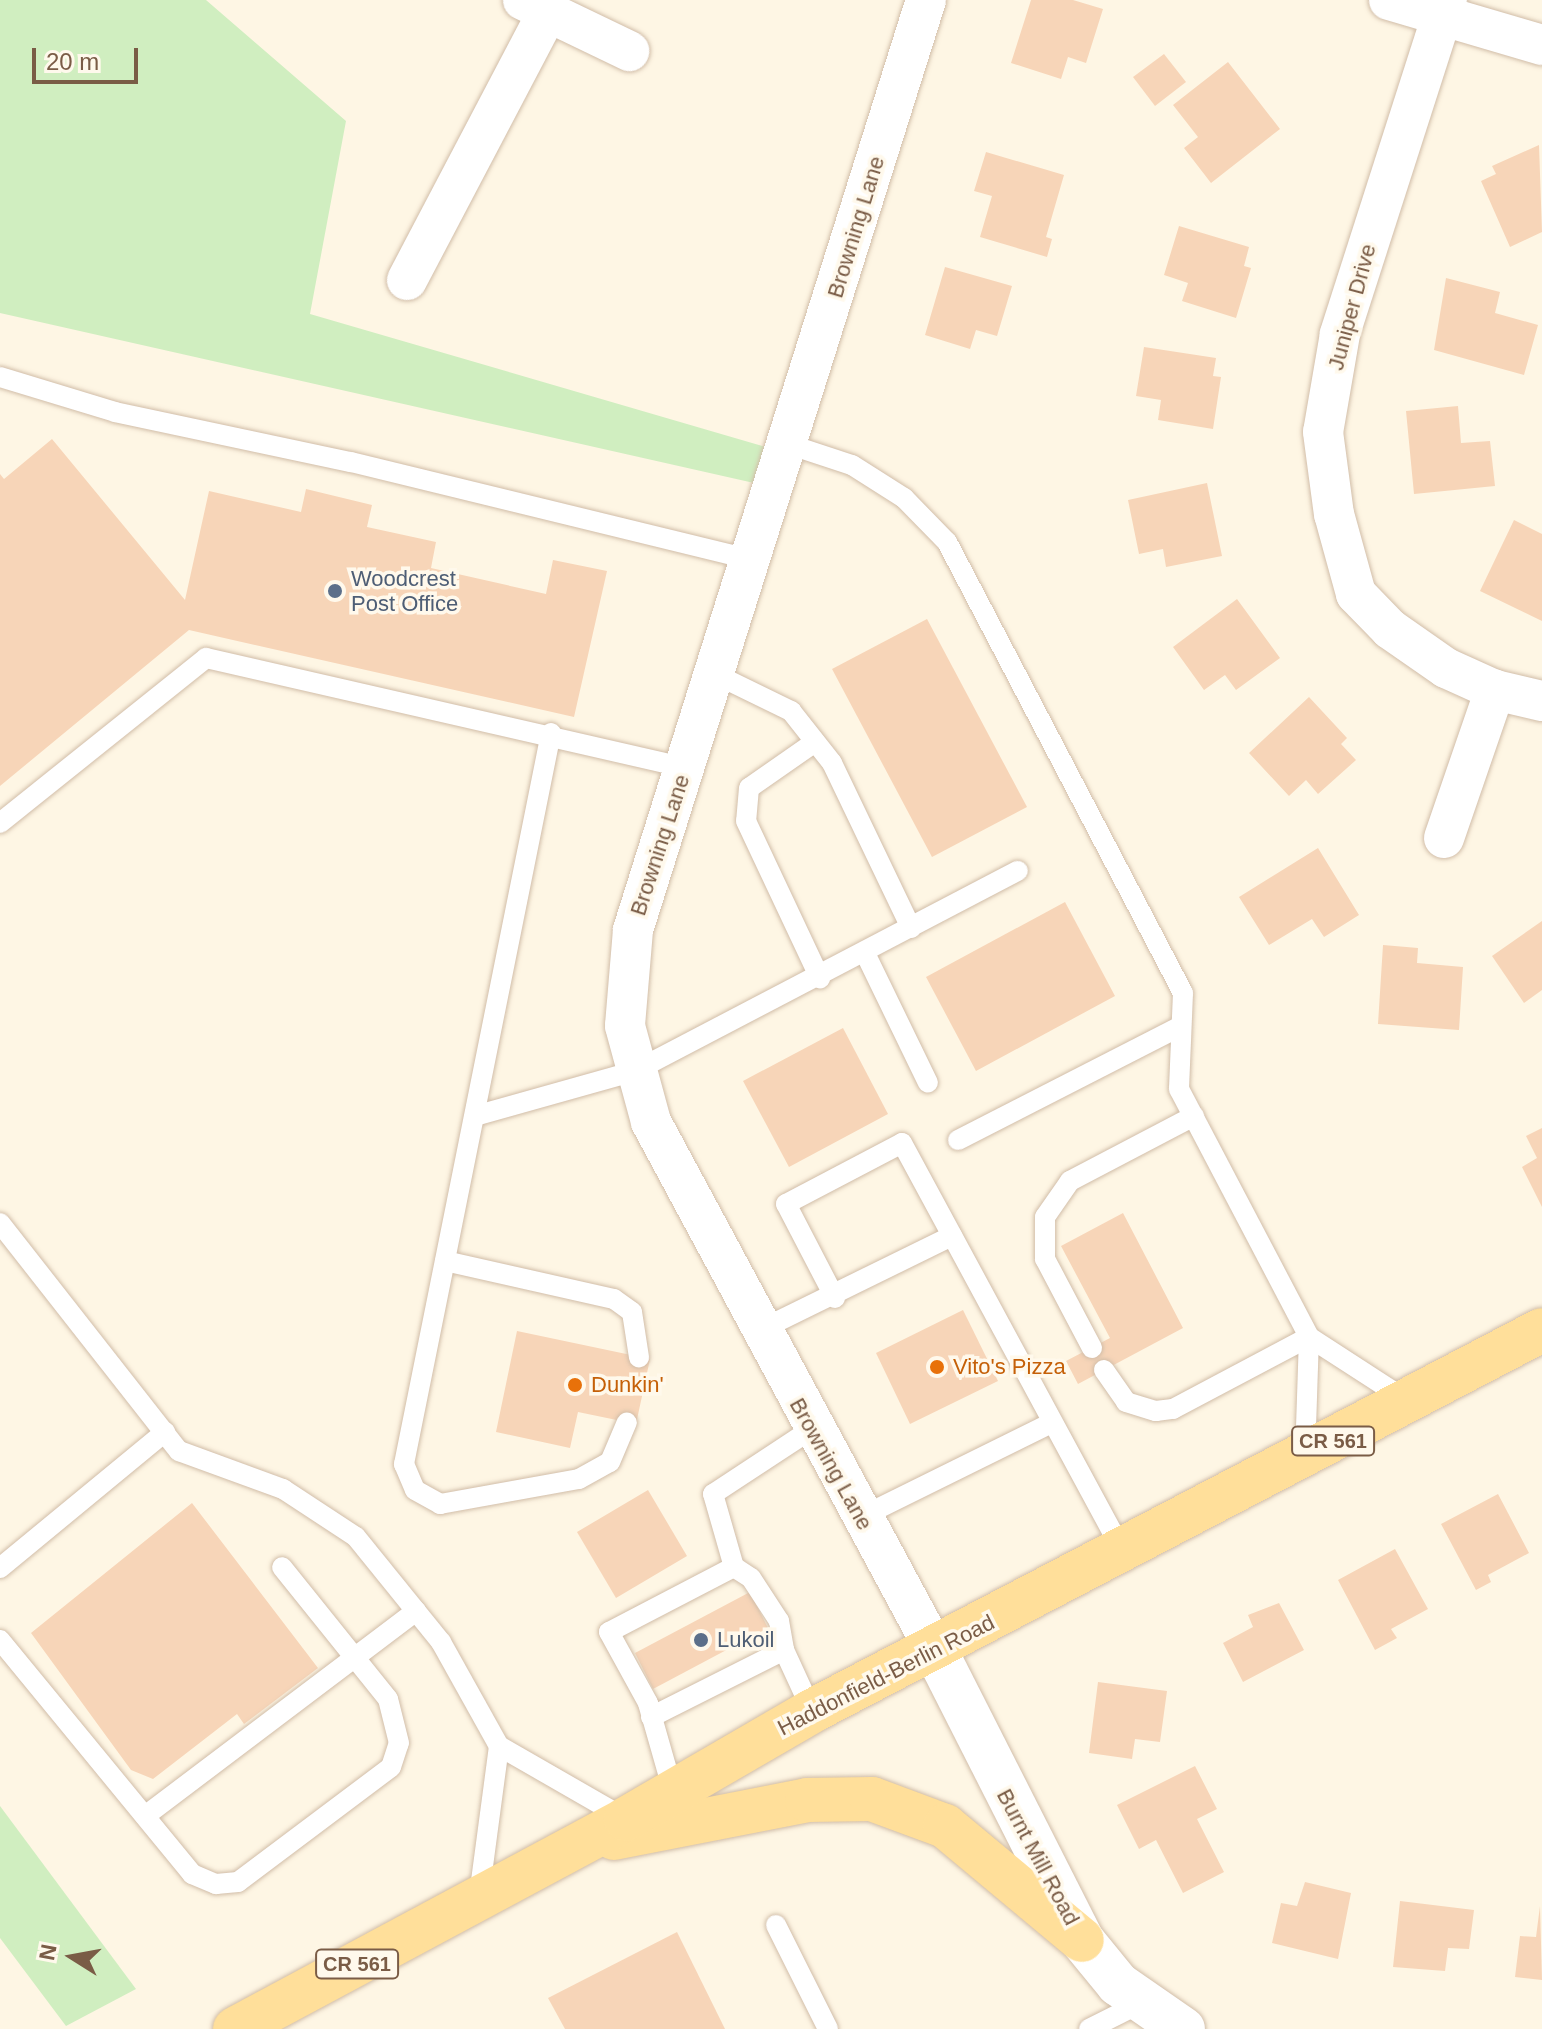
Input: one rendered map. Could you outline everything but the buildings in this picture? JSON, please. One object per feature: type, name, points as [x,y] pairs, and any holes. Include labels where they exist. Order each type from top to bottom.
[{"type":"main road","name":"Haddonfield-Berlin Road","points":[[235,2029],[626,1819],[812,1711],[935,1650],[1542,1330]]},
{"type":"main road","name":"Burnt Mill Road","points":[[935,1650],[1082,1940],[1118,1984],[1183,2029]]},
{"type":"main road","points":[[576,1846],[807,1800],[872,1799],[945,1826],[1082,1940]]},
{"type":"street","name":"Browning Lane","points":[[926,0],[633,930],[625,1026],[651,1122],[758,1331],[935,1650]]},
{"type":"street","points":[[1389,0],[1444,9],[1542,45]]},
{"type":"street","points":[[407,280],[535,5],[629,51]]},
{"type":"street","name":"Juniper Drive","points":[[1444,9],[1340,334],[1323,432],[1334,514],[1356,594],[1390,629],[1446,668],[1495,690],[1542,701]]},
{"type":"street","points":[[1444,838],[1495,690]]},
{"type":"lane","points":[[0,377],[115,412],[366,465],[752,560]]},
{"type":"lane","points":[[788,444],[852,465],[904,498],[947,542],[1183,993],[1179,1089],[1309,1337],[1305,1456]]},
{"type":"lane","points":[[0,823],[206,658],[551,733],[685,768]]},
{"type":"lane","points":[[715,674],[791,711],[832,763],[911,928]]},
{"type":"lane","points":[[551,733],[404,1464],[415,1490],[440,1504],[579,1479],[610,1462],[627,1422]]},
{"type":"lane","points":[[815,742],[749,788],[746,821],[820,978]]},
{"type":"lane","points":[[475,1116],[635,1071],[820,978],[1018,871]]},
{"type":"lane","points":[[865,953],[928,1083]]},
{"type":"lane","points":[[958,1140],[1181,1026]]},
{"type":"lane","points":[[1092,1348],[1045,1259],[1045,1217],[1070,1181],[1194,1116]]},
{"type":"lane","points":[[835,1298],[786,1204],[902,1143],[1049,1424],[1123,1551]]},
{"type":"lane","points":[[0,1223],[179,1451],[283,1489],[356,1537],[441,1642],[499,1746],[626,1819]]},
{"type":"lane","points":[[758,1331],[835,1298],[952,1236]]},
{"type":"lane","points":[[445,1261],[614,1299],[632,1312],[639,1357]]},
{"type":"lane","points":[[1104,1370],[1126,1402],[1140,1409],[1173,1409],[1309,1337]]},
{"type":"lane","points":[[1309,1337],[1408,1401]]},
{"type":"lane","points":[[861,1517],[1049,1424]]},
{"type":"lane","points":[[812,1429],[713,1494],[734,1567],[751,1578],[779,1621],[784,1650],[812,1711]]},
{"type":"lane","points":[[0,1568],[165,1432]]},
{"type":"lane","points":[[0,1640],[195,1876],[220,1884],[250,1877],[394,1762],[397,1717],[355,1658],[282,1567]]},
{"type":"lane","points":[[673,1791],[651,1717],[609,1632],[734,1567]]},
{"type":"lane","points":[[145,1816],[416,1611]]},
{"type":"lane","points":[[651,1717],[784,1650]]},
{"type":"lane","points":[[479,1898],[499,1746]]},
{"type":"lane","points":[[776,1925],[828,2029]]},
{"type":"lane","points":[[1089,2029],[1143,2002]]},
{"type":"green space","points":[[0,0],[206,0],[346,121],[310,314],[766,447],[754,483],[0,313]]},
{"type":"green space","points":[[0,1806],[136,1989],[66,2026],[0,1938]]},
{"type":"place","name":"Woodcrest Post Office","points":[[335,591]]},
{"type":"place","name":"Vito's Pizza","points":[[937,1367]]},
{"type":"place","name":"Dunkin'","points":[[575,1385]]},
{"type":"place","name":"Lukoil","points":[[701,1640]]}]
